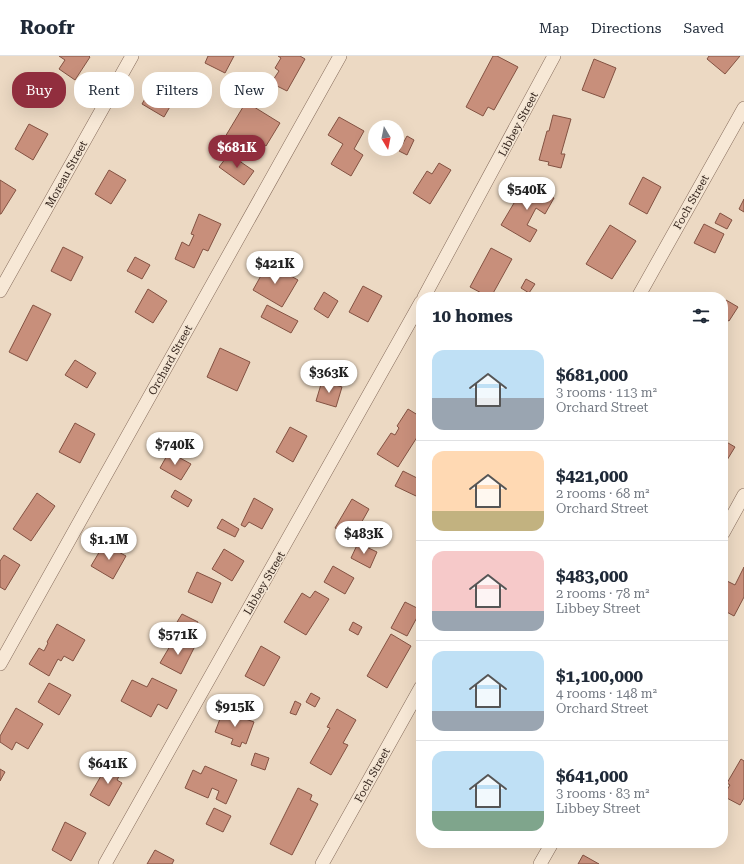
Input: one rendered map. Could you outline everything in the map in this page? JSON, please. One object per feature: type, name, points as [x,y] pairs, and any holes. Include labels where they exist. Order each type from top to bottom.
[{"type":"street","name":"Moreau Street","points":[[0,291],[132,56]]},
{"type":"street","name":"Orchard Street","points":[[0,664],[340,56]]},
{"type":"street","name":"Libbey Street","points":[[427,292],[554,56]]},
{"type":"street","name":"Foch Street","points":[[641,292],[744,108]]},
{"type":"street","name":"Libbey Street","points":[[105,864],[416,311]]},
{"type":"street","points":[[728,524],[744,495]]},
{"type":"street","name":"Foch Street","points":[[322,864],[416,696]]},
{"type":"street","points":[[540,864],[549,848]]},
{"type":"building","points":[[59,56],[90,57],[80,72],[74,72],[74,79],[66,74],[66,72],[59,69],[65,60]]},
{"type":"building","points":[[208,56],[234,56],[226,72],[205,63]]},
{"type":"building","points":[[278,56],[300,56],[305,59],[287,91],[278,86],[279,71],[275,68],[281,58]]},
{"type":"building","points":[[493,56],[497,56],[518,67],[494,110],[488,107],[483,116],[466,107]]},
{"type":"building","points":[[709,56],[740,56],[725,74],[707,59]]},
{"type":"building","points":[[594,59],[616,68],[604,98],[582,90]]},
{"type":"building","points":[[149,108],[169,108],[164,117]]},
{"type":"building","points":[[242,108],[256,108],[280,123],[266,146],[249,136],[242,147],[225,137]]},
{"type":"building","points":[[553,115],[571,119],[561,154],[565,154],[561,168],[548,165],[549,162],[539,160]]},
{"type":"building","points":[[339,117],[364,131],[354,149],[363,155],[351,176],[331,164],[343,144],[328,135]]},
{"type":"building","points":[[29,124],[48,134],[33,160],[15,149]]},
{"type":"building","points":[[407,136],[414,140],[407,155],[404,154],[404,142]]},
{"type":"building","points":[[229,154],[254,171],[244,185],[219,167]]},
{"type":"building","points":[[439,163],[451,170],[430,204],[413,193],[427,171],[432,174]]},
{"type":"building","points":[[109,170],[126,180],[111,204],[95,194]]},
{"type":"building","points":[[643,177],[661,187],[647,214],[629,204]]},
{"type":"building","points":[[0,180],[16,190],[1,214],[0,214]]},
{"type":"building","points":[[530,181],[545,189],[543,192],[554,198],[545,214],[536,208],[527,225],[537,230],[530,242],[501,225],[517,198],[523,201],[525,198],[522,196]]},
{"type":"building","points":[[744,199],[744,212],[739,209]]},
{"type":"building","points":[[720,213],[732,220],[727,229],[715,223]]},
{"type":"building","points":[[199,214],[221,224],[208,251],[203,249],[194,268],[175,259],[182,242],[189,246],[194,235],[191,234]]},
{"type":"building","points":[[704,224],[724,234],[715,253],[694,243]]},
{"type":"building","points":[[610,225],[636,241],[612,279],[586,264]]},
{"type":"building","points":[[63,247],[83,257],[71,281],[51,271]]},
{"type":"building","points":[[491,248],[512,259],[494,292],[480,292],[470,287]]},
{"type":"building","points":[[135,257],[150,265],[142,279],[127,271]]},
{"type":"building","points":[[268,263],[298,280],[282,307],[253,290]]},
{"type":"building","points":[[526,279],[535,284],[530,292],[521,288]]},
{"type":"building","points":[[363,286],[382,296],[368,322],[349,312]]},
{"type":"building","points":[[148,289],[167,301],[153,323],[135,312]]},
{"type":"building","points":[[324,292],[338,301],[328,318],[314,309]]},
{"type":"building","points":[[728,301],[738,307],[728,320]]},
{"type":"building","points":[[33,305],[51,314],[27,361],[9,352]]},
{"type":"building","points":[[267,305],[298,321],[291,333],[261,317]]},
{"type":"building","points":[[220,348],[250,362],[237,391],[207,377]]},
{"type":"building","points":[[75,360],[96,373],[87,388],[65,375]]},
{"type":"building","points":[[322,381],[342,387],[336,407],[316,401]]},
{"type":"building","points":[[408,409],[416,414],[416,439],[398,467],[377,454],[391,433],[395,435],[399,428],[397,426]]},
{"type":"building","points":[[75,423],[95,434],[80,463],[59,452]]},
{"type":"building","points":[[290,427],[307,436],[293,462],[276,452]]},
{"type":"building","points":[[728,443],[735,447],[728,458]]},
{"type":"building","points":[[169,452],[191,464],[181,480],[160,468]]},
{"type":"building","points":[[403,471],[416,478],[416,496],[395,486]]},
{"type":"building","points":[[175,490],[192,500],[188,507],[171,497]]},
{"type":"building","points":[[37,493],[55,506],[31,541],[13,529]]},
{"type":"building","points":[[254,498],[273,509],[262,529],[249,522],[245,527],[241,525]]},
{"type":"building","points":[[352,499],[369,509],[355,534],[348,530],[346,534],[335,528]]},
{"type":"building","points":[[222,519],[239,529],[235,537],[217,528]]},
{"type":"building","points":[[358,543],[377,552],[370,568],[351,558]]},
{"type":"building","points":[[104,544],[126,556],[113,579],[91,566]]},
{"type":"building","points":[[224,549],[244,561],[232,581],[212,569]]},
{"type":"building","points":[[4,555],[20,565],[5,590],[0,587],[0,561]]},
{"type":"building","points":[[333,566],[354,578],[345,594],[324,582]]},
{"type":"building","points":[[744,567],[744,597],[734,616],[728,613],[728,582],[735,585]]},
{"type":"building","points":[[197,572],[221,583],[212,603],[188,592]]},
{"type":"building","points":[[315,591],[329,599],[306,635],[284,622],[302,593],[310,598]]},
{"type":"building","points":[[405,602],[416,608],[416,619],[407,636],[391,628]]},
{"type":"building","points":[[182,614],[198,622],[191,636],[174,627]]},
{"type":"building","points":[[353,622],[362,627],[358,635],[349,630]]},
{"type":"building","points":[[57,624],[85,640],[73,661],[64,656],[61,661],[58,659],[49,676],[29,664],[39,648],[44,651],[48,643],[47,642]]},
{"type":"building","points":[[391,634],[411,646],[387,688],[367,676]]},
{"type":"building","points":[[173,641],[182,646],[185,641],[195,646],[181,674],[160,663]]},
{"type":"building","points":[[261,646],[280,657],[264,686],[245,676]]},
{"type":"building","points":[[152,678],[177,690],[167,709],[158,704],[151,717],[121,701],[132,680],[147,687]]},
{"type":"building","points":[[49,683],[71,695],[59,715],[38,702]]},
{"type":"building","points":[[311,693],[320,698],[315,707],[306,702]]},
{"type":"building","points":[[295,701],[301,704],[296,715],[290,713]]},
{"type":"building","points":[[16,708],[43,724],[28,749],[16,742],[12,750],[0,742],[0,736]]},
{"type":"building","points":[[337,709],[356,720],[343,743],[348,745],[331,775],[310,763],[330,728],[327,727]]},
{"type":"building","points":[[223,711],[254,722],[246,744],[242,742],[240,747],[231,744],[233,739],[215,732]]},
{"type":"building","points":[[255,753],[269,758],[265,770],[251,765]]},
{"type":"building","points":[[741,759],[744,761],[744,798],[740,805],[728,799],[728,788],[730,785],[728,781]]},
{"type":"building","points":[[109,762],[123,769],[117,780],[122,783],[109,806],[90,795]]},
{"type":"building","points":[[205,766],[237,780],[226,804],[216,799],[219,791],[212,788],[208,798],[185,788],[193,770],[201,774]]},
{"type":"building","points":[[0,769],[5,772],[0,781]]},
{"type":"building","points":[[298,788],[312,795],[310,800],[318,804],[292,855],[270,844]]},
{"type":"building","points":[[214,808],[231,816],[223,832],[206,824]]},
{"type":"building","points":[[65,822],[86,833],[71,861],[52,850]]},
{"type":"building","points":[[155,850],[174,860],[172,864],[147,864]]},
{"type":"building","points":[[583,855],[599,864],[578,864]]}]
